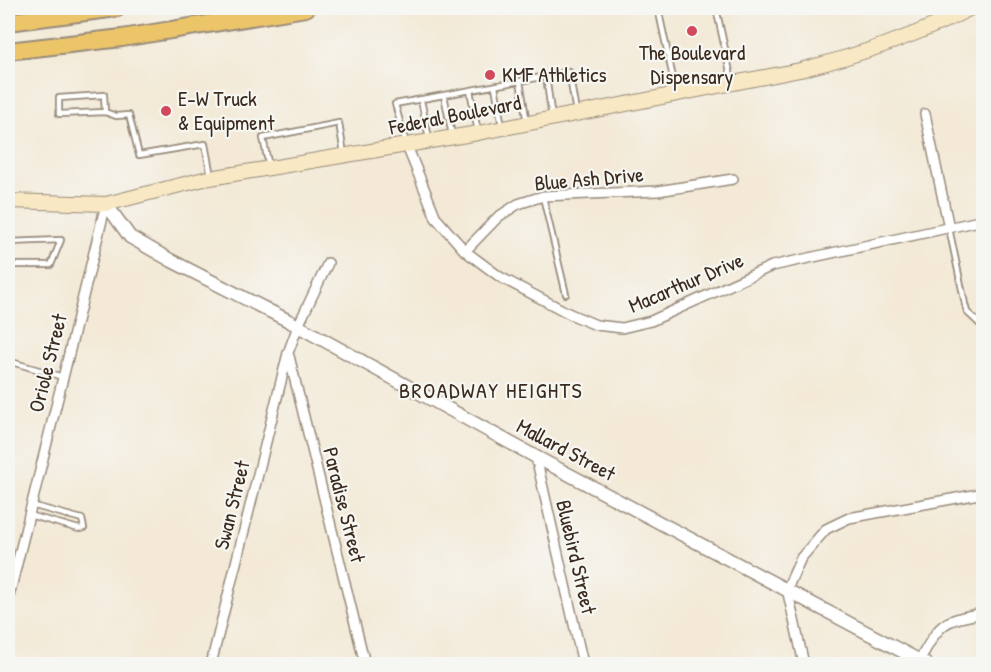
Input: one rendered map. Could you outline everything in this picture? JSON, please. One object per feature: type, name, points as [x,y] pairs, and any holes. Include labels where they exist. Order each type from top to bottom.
[{"type":"highway","points":[[8,22],[117,8]]},
{"type":"highway","points":[[8,51],[42,50],[306,8]]},
{"type":"main road","name":"Federal Boulevard","points":[[8,201],[106,204],[211,178],[407,146],[733,83],[849,58],[932,28],[971,8]]},
{"type":"street","points":[[925,114],[949,228]]},
{"type":"street","name":"Macarthur Drive","points":[[407,146],[436,218],[465,251],[500,277],[570,315],[596,325],[622,328],[651,321],[772,266],[984,220]]},
{"type":"street","name":"Blue Ash Drive","points":[[465,251],[498,217],[518,204],[543,196],[658,191],[733,179]]},
{"type":"street","name":"Mallard Street","points":[[106,204],[130,237],[922,663]]},
{"type":"street","name":"Oriole Street","points":[[8,600],[106,204]]},
{"type":"street","name":"Swan Street","points":[[211,664],[288,353],[298,326],[328,263]]},
{"type":"street","name":"Paradise Street","points":[[288,353],[365,664]]},
{"type":"street","name":"Bluebird Street","points":[[536,457],[583,664]]},
{"type":"street","points":[[804,664],[787,589],[801,558],[826,529],[849,518],[984,493]]},
{"type":"street","points":[[922,663],[936,630],[945,622],[984,613]]},
{"type":"lane","points":[[658,8],[677,94]]},
{"type":"lane","points":[[716,8],[733,83]]},
{"type":"lane","points":[[407,146],[395,104],[569,72],[576,113]]},
{"type":"lane","points":[[546,76],[552,118]]},
{"type":"lane","points":[[520,81],[527,123]]},
{"type":"lane","points":[[495,86],[502,128]]},
{"type":"lane","points":[[470,90],[478,133]]},
{"type":"lane","points":[[105,112],[104,95],[59,98],[59,114],[105,112],[116,116],[129,115],[139,155],[206,144],[211,178]]},
{"type":"lane","points":[[444,95],[453,137]]},
{"type":"lane","points":[[421,100],[430,141]]},
{"type":"lane","points":[[269,169],[263,138],[339,123],[345,157]]},
{"type":"lane","points":[[8,192],[8,201]]},
{"type":"lane","points":[[543,196],[566,294]]},
{"type":"lane","points":[[949,228],[965,304],[968,312],[984,328]]},
{"type":"lane","points":[[8,242],[61,240],[51,265],[8,265]]},
{"type":"lane","points":[[8,361],[63,377]]},
{"type":"lane","points":[[30,510],[82,519],[85,520],[84,528],[79,529],[30,510]]},
{"type":"place","name":"The Boulevard Dispensary","points":[[692,31]]},
{"type":"place","name":"KMF Athletics","points":[[490,75]]},
{"type":"place","name":"E-W Truck & Equipment","points":[[166,111]]},
{"type":"district","name":"BROADWAY HEIGHTS","points":[[491,390]]}]
